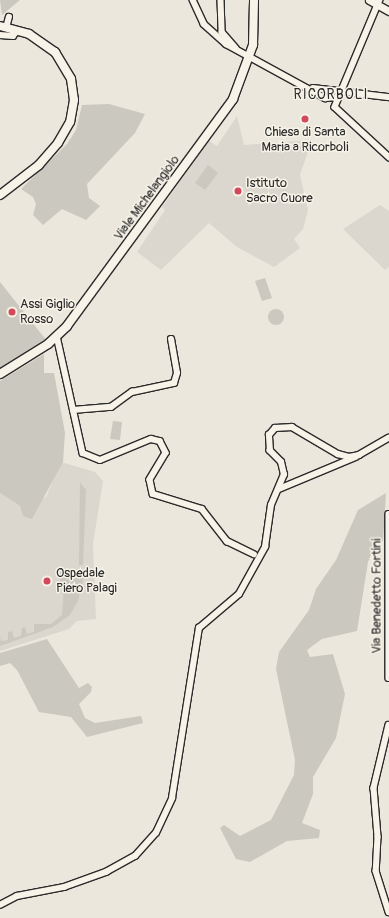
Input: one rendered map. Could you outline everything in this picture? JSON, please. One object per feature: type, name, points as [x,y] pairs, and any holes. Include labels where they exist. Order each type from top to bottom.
[{"type":"main road","name":"Viale Michelangiolo","points":[[0,374],[57,336],[233,99],[251,56],[255,30],[254,0]]},
{"type":"main road","points":[[0,195],[39,164],[58,143],[74,107],[71,79],[60,58],[42,42],[17,31],[3,27]]},
{"type":"street","points":[[193,0],[212,34],[239,51],[312,88],[327,99],[339,94]]},
{"type":"street","points":[[221,0],[222,32],[239,51]]},
{"type":"street","points":[[369,0],[379,3],[389,10]]},
{"type":"street","points":[[379,3],[339,94],[336,110],[389,157]]},
{"type":"street","points":[[3,27],[9,17]]},
{"type":"street","points":[[0,35],[13,36],[17,31]]},
{"type":"street","points":[[312,88],[339,94],[389,97]]},
{"type":"street","points":[[57,336],[81,448],[92,459],[105,459],[151,439],[160,441],[166,453],[150,480],[153,494],[202,509],[227,541],[254,554]]},
{"type":"street","points":[[73,410],[111,407],[132,392],[174,382],[177,373],[171,340]]},
{"type":"street","points":[[0,905],[17,896],[64,887],[106,872],[135,856],[156,833],[173,791],[182,712],[199,628],[247,583],[265,547],[271,505],[279,489],[284,469],[267,443],[275,428],[292,427],[338,454],[359,455]]},
{"type":"street","points":[[279,489],[359,455],[389,438]]},
{"type":"street","name":"Via Benedetto Fortini","points":[[389,514],[386,545],[389,678]]},
{"type":"street","points":[[389,725],[374,788],[378,837],[376,871],[389,912]]},
{"type":"shaded area","points":[[0,0],[20,0],[2,15]]},
{"type":"shaded area","points":[[109,104],[145,114],[135,133],[87,184],[89,198],[100,206],[86,220],[62,209],[43,225],[33,215],[36,204],[33,197],[21,189],[67,144],[76,130],[82,105]]},
{"type":"shaded area","name":"Istituto Sacro Cuore","points":[[237,116],[244,145],[312,140],[300,175],[308,210],[303,229],[294,239],[300,248],[274,267],[237,247],[209,223],[161,270],[137,252],[165,210],[162,207],[209,141],[217,146]]},
{"type":"shaded area","points":[[208,165],[218,173],[205,190],[195,183]]},
{"type":"shaded area","points":[[380,205],[389,211],[389,267],[385,270],[343,229]]},
{"type":"shaded area","points":[[265,278],[272,298],[262,301],[255,281]]},
{"type":"shaded area","name":"Assi Giglio Rosso","points":[[0,282],[47,341],[0,369]]},
{"type":"shaded area","points":[[276,309],[282,311],[284,317],[282,323],[276,325],[270,323],[268,317],[270,311]]},
{"type":"shaded area","points":[[44,354],[44,373],[54,373],[65,433],[63,462],[32,519],[23,516],[20,506],[0,493],[0,381]]},
{"type":"shaded area","points":[[113,421],[122,422],[120,440],[110,439]]},
{"type":"shaded area","name":"Ospedale Piero Palagi","points":[[61,462],[95,472],[103,481],[93,544],[96,619],[77,621],[69,629],[0,651],[0,493],[20,506],[46,497]]},
{"type":"shaded area","points":[[80,482],[86,490],[83,565],[79,565]]},
{"type":"shaded area","points":[[386,493],[383,541],[376,543],[368,562],[357,631],[322,639],[307,650],[310,657],[333,654],[345,694],[336,738],[313,777],[313,794],[302,823],[320,830],[319,838],[287,841],[250,862],[236,859],[220,828],[224,825],[240,836],[271,820],[294,775],[295,760],[276,669],[279,652],[309,610],[316,589],[336,560],[358,510]]},
{"type":"shaded area","points":[[60,567],[69,573],[85,572],[78,601],[70,615],[53,627],[0,646],[0,637],[1,641],[8,640],[8,632],[12,631],[14,638],[21,636],[22,628],[25,627],[27,634],[34,632],[34,624],[51,624],[62,615],[64,587],[60,586]]},
{"type":"shaded area","points":[[47,639],[79,688],[88,683],[92,687],[91,692],[79,704],[85,718],[95,723],[141,716],[143,723],[87,737],[71,717],[39,712],[17,670],[10,663],[0,666],[0,653]]},
{"type":"place","name":"Chiesa di Santa Maria a Ricorboli","points":[[305,119]]},
{"type":"place","name":"Istituto Sacro Cuore","points":[[238,191]]},
{"type":"place","name":"Assi Giglio Rosso","points":[[12,312]]},
{"type":"place","name":"Ospedale Piero Palagi","points":[[47,581]]},
{"type":"district","name":"RICORBOLI","points":[[331,95]]}]
